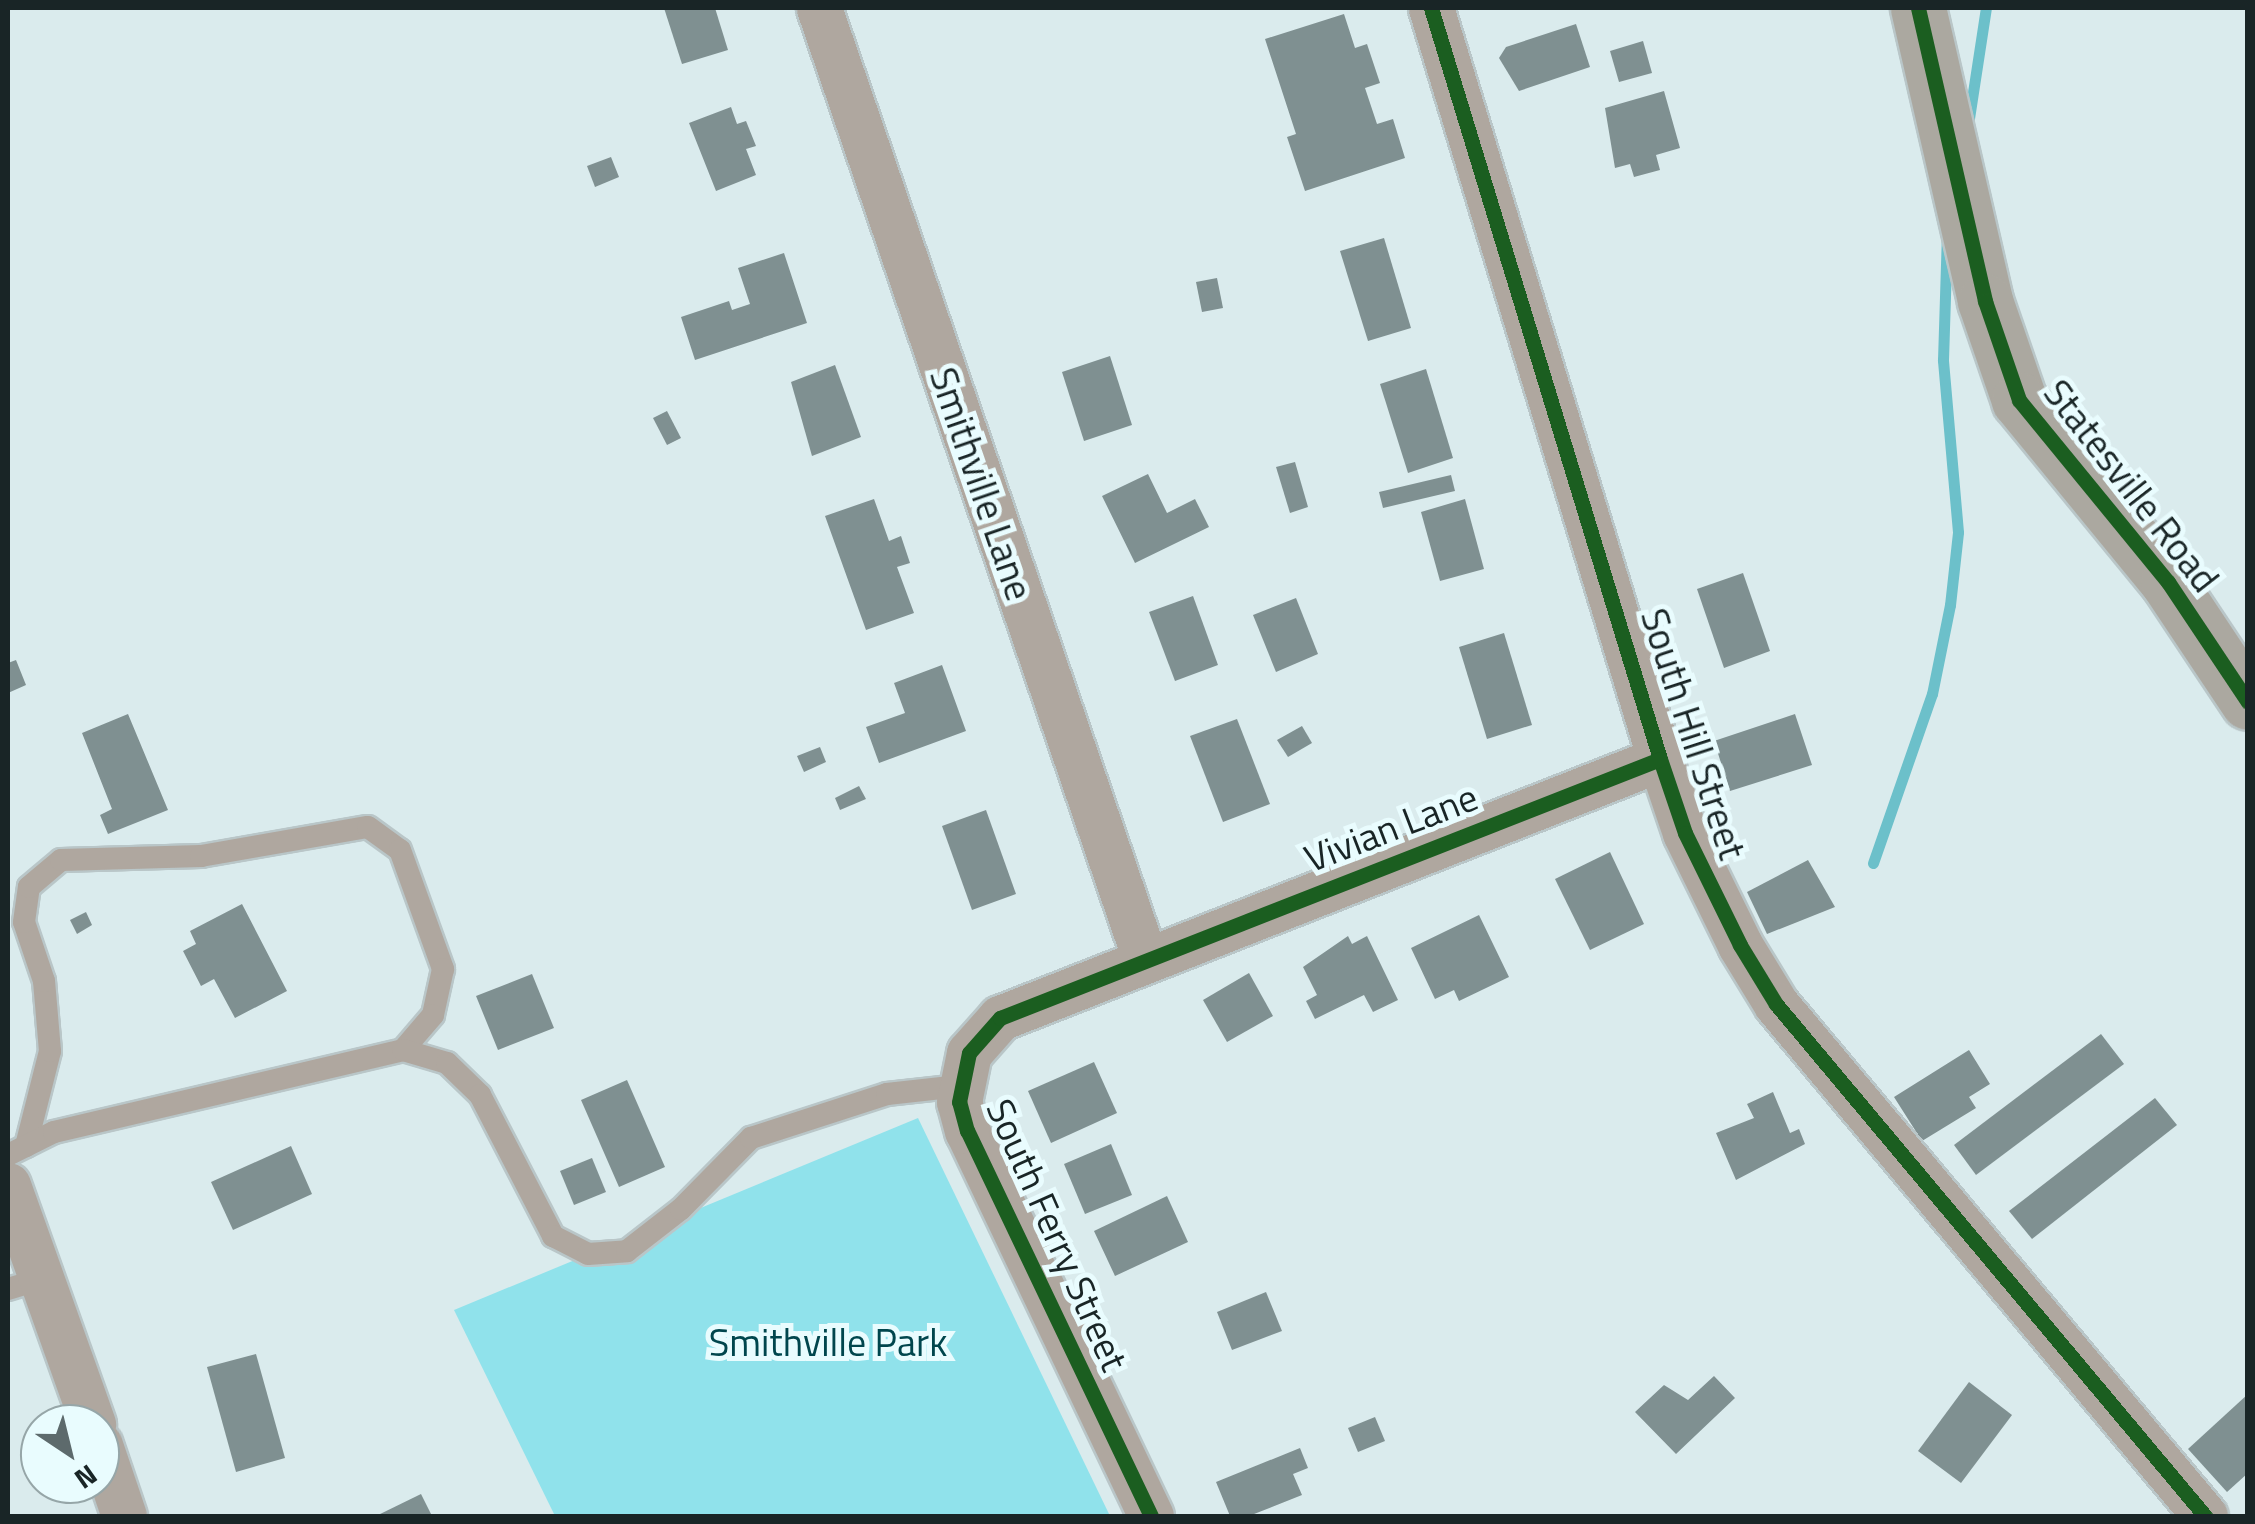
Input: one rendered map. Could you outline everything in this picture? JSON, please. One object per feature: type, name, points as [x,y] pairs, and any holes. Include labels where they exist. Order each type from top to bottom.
[{"type":"main road","name":"Statesville Road","points":[[1918,8],[1985,301],[2019,400],[2168,582],[2248,702]]},
{"type":"street","name":"Smithville Lane","points":[[819,8],[1145,959]]},
{"type":"street","name":"South Hill Street","points":[[1431,8],[1660,759],[1709,885],[1776,1004],[2205,1516]]},
{"type":"street","name":"Vivian Lane","points":[[1145,959],[1660,759]]},
{"type":"street","name":"South Ferry Street","points":[[1145,959],[1000,1018],[969,1053],[960,1086],[967,1131],[1150,1516]]},
{"type":"street","points":[[14,1162],[25,1284],[83,1404]]},
{"type":"lane","points":[[14,1162],[50,1050],[44,981],[24,922],[29,887],[61,860],[201,856],[368,827],[400,850],[443,969],[434,1014],[403,1050]]},
{"type":"lane","points":[[14,1162],[54,1132],[403,1050],[447,1063],[480,1095],[553,1236],[588,1254],[627,1251],[682,1209],[751,1138],[887,1094],[960,1086]]},
{"type":"green space","name":"Smithville Park","points":[[918,1118],[1110,1516],[555,1516],[454,1310]]},
{"type":"building","points":[[664,8],[715,8],[728,50],[682,64]]},
{"type":"building","points":[[1344,14],[1355,48],[1367,44],[1380,83],[1365,88],[1377,124],[1393,119],[1405,158],[1305,191],[1287,137],[1296,134],[1265,39]]},
{"type":"building","points":[[1576,24],[1590,67],[1519,91],[1499,58],[1506,47]]},
{"type":"building","points":[[1643,41],[1652,73],[1619,82],[1610,51]]},
{"type":"building","points":[[1664,91],[1680,148],[1656,155],[1660,170],[1634,177],[1630,164],[1615,168],[1605,108]]},
{"type":"building","points":[[731,107],[737,124],[746,121],[756,146],[746,149],[756,175],[716,191],[689,123]]},
{"type":"building","points":[[611,157],[619,177],[595,187],[587,166]]},
{"type":"building","points":[[1384,238],[1411,328],[1368,341],[1340,251]]},
{"type":"building","points":[[784,253],[807,323],[695,360],[681,317],[729,301],[732,310],[750,304],[738,268]]},
{"type":"building","points":[[1217,278],[1223,308],[1202,312],[1196,282]]},
{"type":"building","points":[[1110,356],[1132,425],[1084,441],[1062,372]]},
{"type":"building","points":[[835,365],[861,437],[812,456],[791,382]]},
{"type":"building","points":[[1426,369],[1453,458],[1408,473],[1380,384]]},
{"type":"building","points":[[667,411],[681,438],[667,445],[653,418]]},
{"type":"building","points":[[1295,462],[1308,507],[1290,513],[1276,467]]},
{"type":"building","points":[[1148,474],[1167,513],[1195,499],[1209,527],[1135,563],[1102,496]]},
{"type":"building","points":[[1451,475],[1455,491],[1383,508],[1379,492]]},
{"type":"building","points":[[874,499],[889,541],[901,536],[910,563],[897,567],[914,613],[866,630],[825,516]]},
{"type":"building","points":[[1465,499],[1484,569],[1440,581],[1421,512]]},
{"type":"building","points":[[1743,573],[1770,651],[1724,668],[1697,589]]},
{"type":"building","points":[[1193,596],[1218,665],[1175,681],[1149,612]]},
{"type":"building","points":[[1296,598],[1318,654],[1276,672],[1253,615]]},
{"type":"building","points":[[1504,633],[1532,725],[1487,739],[1459,647]]},
{"type":"building","points":[[16,660],[26,685],[8,693],[8,663]]},
{"type":"building","points":[[942,665],[966,731],[879,763],[866,727],[905,713],[894,683]]},
{"type":"building","points":[[128,714],[168,810],[108,834],[100,815],[112,809],[82,733]]},
{"type":"building","points":[[1795,714],[1812,765],[1730,791],[1714,741]]},
{"type":"building","points":[[1237,719],[1270,804],[1223,822],[1190,736]]},
{"type":"building","points":[[1302,726],[1312,743],[1288,757],[1277,740]]},
{"type":"building","points":[[820,747],[826,762],[804,772],[797,756]]},
{"type":"building","points":[[859,786],[866,799],[840,810],[835,798]]},
{"type":"building","points":[[986,810],[1016,894],[972,910],[942,826]]},
{"type":"building","points":[[1610,852],[1644,924],[1590,950],[1555,879]]},
{"type":"building","points":[[1808,860],[1835,907],[1767,934],[1747,892]]},
{"type":"building","points":[[242,904],[287,991],[235,1018],[214,979],[201,986],[183,951],[196,944],[190,931]]},
{"type":"building","points":[[86,912],[92,925],[77,934],[70,920]]},
{"type":"building","points":[[1479,915],[1509,977],[1459,1001],[1454,990],[1435,999],[1411,948]]},
{"type":"building","points":[[1348,936],[1352,944],[1367,936],[1398,1000],[1373,1012],[1364,995],[1315,1019],[1306,1001],[1317,995],[1303,967]]},
{"type":"building","points":[[1249,973],[1273,1016],[1227,1042],[1203,1000]]},
{"type":"building","points":[[532,974],[554,1028],[498,1050],[476,996]]},
{"type":"building","points":[[2101,1034],[2124,1064],[1976,1175],[1954,1145]]},
{"type":"building","points":[[1969,1050],[1990,1084],[1969,1097],[1976,1108],[1922,1141],[1894,1097]]},
{"type":"building","points":[[1094,1062],[1117,1113],[1051,1143],[1028,1091]]},
{"type":"building","points":[[627,1080],[665,1167],[619,1187],[581,1100]]},
{"type":"building","points":[[1773,1092],[1790,1133],[1799,1129],[1805,1144],[1736,1180],[1716,1133],[1754,1118],[1747,1104]]},
{"type":"building","points":[[2155,1098],[2177,1125],[2032,1239],[2009,1211]]},
{"type":"building","points":[[1111,1144],[1132,1195],[1085,1214],[1064,1164]]},
{"type":"building","points":[[291,1146],[312,1194],[233,1230],[211,1182]]},
{"type":"building","points":[[592,1158],[606,1192],[574,1205],[560,1171]]},
{"type":"building","points":[[1167,1196],[1188,1242],[1115,1276],[1094,1231]]},
{"type":"building","points":[[1266,1292],[1282,1331],[1232,1350],[1217,1312]]},
{"type":"building","points":[[256,1354],[285,1458],[236,1472],[207,1367]]},
{"type":"building","points":[[1714,1376],[1735,1398],[1676,1454],[1635,1412],[1664,1385],[1688,1400]]},
{"type":"building","points":[[1969,1382],[2012,1415],[1961,1483],[1918,1451]]},
{"type":"building","points":[[2248,1394],[2248,1473],[2227,1492],[2188,1449]]},
{"type":"building","points":[[1375,1417],[1385,1441],[1358,1452],[1348,1428]]},
{"type":"building","points":[[1300,1448],[1308,1468],[1293,1474],[1302,1495],[1249,1516],[1230,1516],[1216,1482]]},
{"type":"building","points":[[421,1494],[432,1516],[376,1516]]},
{"type":"waterway","points":[[1968,125],[1986,8]]},
{"type":"waterway","points":[[1873,863],[1932,694],[1950,605],[1958,532],[1943,360],[1947,232]]},
{"type":"cycle path","points":[[1431,8],[1660,759],[1685,833],[1740,945],[1776,1004],[2205,1516]]},
{"type":"cycle path","points":[[1918,8],[1985,301],[2019,400],[2168,582],[2248,702]]},
{"type":"cycle path","points":[[1151,1516],[967,1131],[959,1102],[969,1053],[1000,1018],[1660,759]]}]
